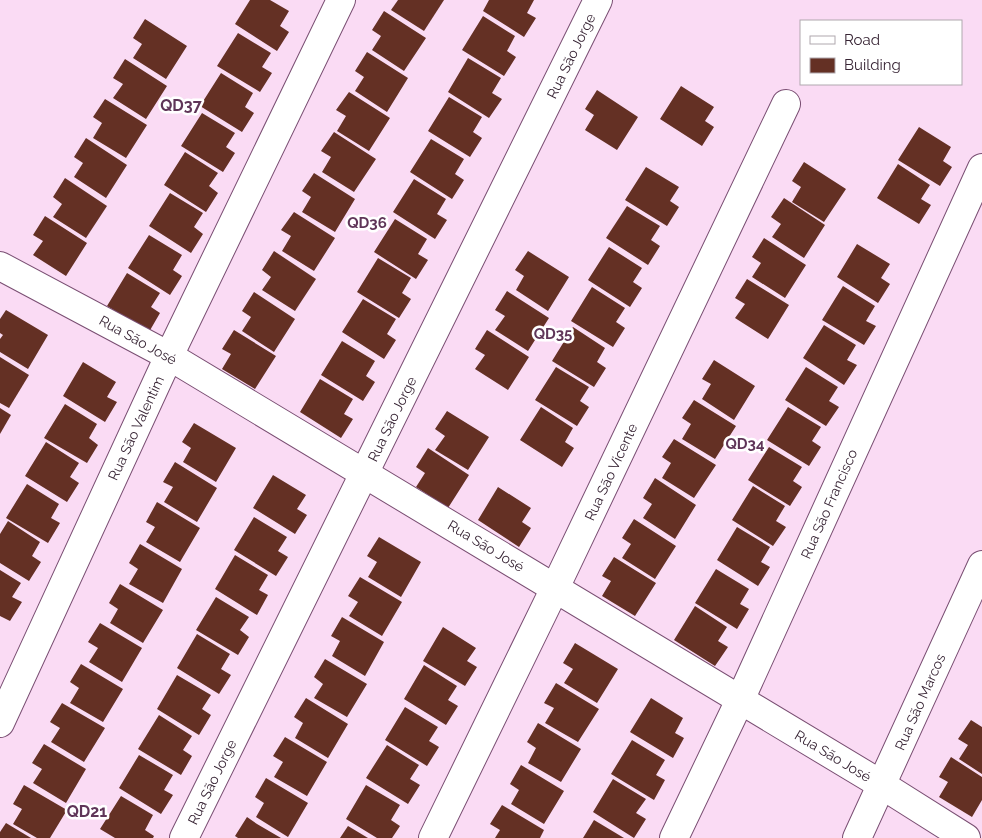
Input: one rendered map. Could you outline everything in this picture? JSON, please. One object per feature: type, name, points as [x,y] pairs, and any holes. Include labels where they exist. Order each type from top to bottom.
[{"type":"street","name":"Rua São Valentim","points":[[0,723],[169,356],[341,0]]},
{"type":"street","name":"Rua São Jorge","points":[[184,838],[598,0]]},
{"type":"street","name":"Rua São Vicente","points":[[433,838],[555,588],[786,104]]},
{"type":"street","name":"Rua São Francisco","points":[[674,838],[740,700],[982,168]]},
{"type":"street","name":"Rua São José","points":[[0,266],[169,356],[882,785],[966,838]]},
{"type":"street","name":"Rua São Marcos","points":[[857,838],[982,565]]},
{"type":"building","points":[[250,0],[270,0],[289,11],[280,26],[289,32],[277,51],[235,24]]},
{"type":"building","points":[[398,0],[444,0],[424,31],[391,10]]},
{"type":"building","points":[[489,0],[534,0],[527,13],[536,18],[524,37],[483,11]]},
{"type":"building","points":[[384,11],[426,38],[404,71],[372,50],[381,36],[372,30]]},
{"type":"building","points":[[483,16],[515,36],[507,51],[516,57],[504,76],[462,50]]},
{"type":"building","points":[[145,19],[187,46],[166,79],[133,58],[142,44],[133,38]]},
{"type":"building","points":[[238,33],[271,53],[262,67],[272,73],[260,92],[217,66]]},
{"type":"building","points":[[367,52],[408,78],[387,112],[355,91],[364,77],[355,71]]},
{"type":"building","points":[[468,58],[501,78],[492,93],[502,99],[489,118],[448,92]]},
{"type":"building","points":[[125,59],[167,86],[146,119],[113,98],[123,84],[113,78]]},
{"type":"building","points":[[221,73],[253,93],[245,107],[254,113],[242,132],[200,106]]},
{"type":"building","points":[[681,86],[714,107],[705,121],[714,127],[702,146],[660,119]]},
{"type":"building","points":[[597,90],[638,117],[617,150],[585,130],[594,115],[585,109]]},
{"type":"building","points":[[349,92],[390,118],[369,151],[337,131],[346,116],[336,110]]},
{"type":"building","points":[[449,97],[482,117],[473,132],[482,138],[470,157],[428,131]]},
{"type":"building","points":[[105,99],[147,125],[126,158],[93,138],[102,123],[93,117]]},
{"type":"building","points":[[202,113],[235,133],[226,147],[235,153],[223,172],[181,146]]},
{"type":"building","points":[[919,127],[951,147],[943,161],[952,167],[940,186],[898,160]]},
{"type":"building","points":[[334,132],[376,159],[354,192],[322,172],[331,157],[321,151]]},
{"type":"building","points":[[86,138],[127,165],[106,198],[74,177],[83,163],[74,157]]},
{"type":"building","points":[[431,139],[464,159],[455,174],[464,180],[452,199],[410,172]]},
{"type":"building","points":[[185,152],[218,173],[209,186],[218,193],[206,212],[164,185]]},
{"type":"building","points":[[804,162],[846,189],[824,222],[792,202],[801,187],[792,181]]},
{"type":"building","points":[[898,164],[930,185],[921,199],[931,205],[919,224],[877,198]]},
{"type":"building","points":[[646,167],[679,187],[670,201],[679,207],[667,226],[625,200]]},
{"type":"building","points":[[314,173],[355,199],[335,232],[302,212],[311,197],[302,191]]},
{"type":"building","points":[[65,178],[107,206],[86,238],[53,217],[62,204],[53,197]]},
{"type":"building","points":[[414,179],[446,199],[437,214],[447,220],[435,239],[393,212]]},
{"type":"building","points":[[170,193],[203,213],[194,227],[203,234],[191,253],[149,226]]},
{"type":"building","points":[[784,198],[825,225],[804,258],[772,237],[781,224],[771,217]]},
{"type":"building","points":[[627,206],[660,226],[651,240],[660,246],[648,265],[606,238]]},
{"type":"building","points":[[294,212],[335,238],[314,271],[282,251],[291,236],[281,230]]},
{"type":"building","points":[[45,216],[87,243],[66,276],[33,255],[43,241],[33,235]]},
{"type":"building","points":[[395,219],[427,239],[418,254],[428,260],[416,279],[374,252]]},
{"type":"building","points":[[149,235],[182,255],[173,270],[182,276],[170,295],[128,268]]},
{"type":"building","points":[[764,238],[806,265],[785,298],[752,277],[761,263],[752,257]]},
{"type":"building","points":[[857,244],[890,264],[881,278],[890,284],[878,303],[837,277]]},
{"type":"building","points":[[609,247],[642,268],[633,282],[642,288],[630,307],[588,280]]},
{"type":"building","points":[[274,251],[316,279],[295,311],[262,290],[271,277],[262,270]]},
{"type":"building","points":[[528,251],[569,277],[548,311],[516,290],[524,276],[515,270]]},
{"type":"building","points":[[378,258],[411,278],[402,293],[411,299],[399,318],[357,292]]},
{"type":"building","points":[[127,273],[160,293],[151,307],[160,313],[149,332],[107,306]]},
{"type":"building","points":[[747,279],[789,305],[768,339],[735,318],[745,304],[735,298]]},
{"type":"building","points":[[843,286],[875,306],[866,321],[876,326],[864,345],[822,320]]},
{"type":"building","points":[[592,287],[625,308],[616,322],[625,328],[613,347],[571,321]]},
{"type":"building","points":[[507,291],[549,318],[528,351],[495,330],[505,316],[495,310]]},
{"type":"building","points":[[254,292],[295,319],[274,352],[242,331],[251,317],[242,311]]},
{"type":"building","points":[[363,299],[396,319],[387,334],[396,340],[384,359],[342,332]]},
{"type":"building","points":[[6,310],[48,335],[28,369],[0,352],[0,339],[3,335],[0,333],[0,319]]},
{"type":"building","points":[[824,325],[856,345],[847,360],[857,365],[844,385],[803,358]]},
{"type":"building","points":[[573,327],[605,348],[597,362],[606,368],[594,387],[552,361]]},
{"type":"building","points":[[234,330],[276,356],[255,389],[222,369],[231,354],[222,349]]},
{"type":"building","points":[[487,330],[529,357],[508,390],[475,369],[485,355],[475,349]]},
{"type":"building","points":[[342,341],[375,361],[366,376],[375,382],[363,401],[321,375]]},
{"type":"building","points":[[0,357],[29,375],[9,408],[0,403]]},
{"type":"building","points":[[714,360],[755,386],[734,420],[702,399],[711,384],[702,379]]},
{"type":"building","points":[[83,362],[116,382],[107,397],[117,402],[105,422],[63,396]]},
{"type":"building","points":[[556,367],[589,387],[580,401],[589,407],[577,426],[535,400]]},
{"type":"building","points":[[806,367],[838,387],[829,401],[839,407],[826,426],[785,400]]},
{"type":"building","points":[[320,379],[353,399],[344,414],[353,419],[341,438],[300,412]]},
{"type":"building","points":[[694,400],[736,426],[715,459],[682,439],[691,424],[682,418]]},
{"type":"building","points":[[65,404],[97,424],[89,438],[98,445],[87,463],[44,438]]},
{"type":"building","points":[[541,407],[573,428],[565,442],[574,448],[562,467],[520,440]]},
{"type":"building","points":[[788,407],[821,427],[812,441],[821,447],[809,466],[767,440]]},
{"type":"building","points":[[0,408],[11,415],[0,434]]},
{"type":"building","points":[[447,411],[489,437],[468,470],[435,450],[445,436],[435,429]]},
{"type":"building","points":[[194,423],[236,448],[216,482],[183,462],[191,448],[182,442]]},
{"type":"building","points":[[674,439],[716,465],[694,498],[662,478],[671,463],[662,457]]},
{"type":"building","points":[[46,442],[79,463],[70,477],[79,483],[67,502],[25,476]]},
{"type":"building","points":[[769,447],[802,467],[793,481],[802,487],[790,506],[748,480]]},
{"type":"building","points":[[428,448],[469,475],[448,508],[416,487],[425,473],[416,467]]},
{"type":"building","points":[[175,462],[217,488],[197,522],[164,502],[173,487],[163,482]]},
{"type":"building","points":[[273,475],[306,495],[297,509],[307,515],[295,534],[253,508]]},
{"type":"building","points":[[655,478],[696,505],[675,539],[643,518],[652,504],[643,498]]},
{"type":"building","points":[[27,484],[59,504],[51,518],[60,523],[48,543],[6,518]]},
{"type":"building","points":[[753,486],[785,506],[776,521],[786,527],[773,546],[732,520]]},
{"type":"building","points":[[498,487],[531,508],[522,522],[531,528],[519,547],[478,520]]},
{"type":"building","points":[[157,502],[200,528],[180,562],[146,542],[155,527],[146,522]]},
{"type":"building","points":[[254,517],[287,537],[278,551],[288,557],[276,576],[234,550]]},
{"type":"building","points":[[634,519],[676,546],[655,579],[622,558],[631,544],[622,538]]},
{"type":"building","points":[[8,521],[40,542],[32,556],[41,562],[29,581],[0,563],[0,534]]},
{"type":"building","points":[[737,527],[770,547],[761,562],[770,567],[758,586],[717,560]]},
{"type":"building","points":[[379,537],[421,562],[401,597],[368,577],[377,562],[367,556]]},
{"type":"building","points":[[140,544],[182,569],[163,603],[129,584],[138,569],[129,563]]},
{"type":"building","points":[[235,555],[268,575],[259,590],[268,595],[257,615],[215,589]]},
{"type":"building","points":[[614,557],[656,583],[635,616],[602,596],[611,581],[602,576]]},
{"type":"building","points":[[716,569],[749,589],[740,604],[749,609],[737,629],[695,603]]},
{"type":"building","points":[[0,570],[21,583],[12,597],[22,602],[10,621],[0,616]]},
{"type":"building","points":[[360,577],[402,602],[382,636],[349,616],[358,602],[348,596]]},
{"type":"building","points":[[120,584],[163,610],[143,643],[110,623],[118,609],[109,603]]},
{"type":"building","points":[[216,597],[249,617],[240,630],[249,637],[238,655],[196,630]]},
{"type":"building","points":[[695,606],[727,627],[718,641],[728,647],[715,666],[674,640]]},
{"type":"building","points":[[342,617],[384,642],[365,676],[332,656],[340,641],[331,636]]},
{"type":"building","points":[[100,623],[142,648],[122,682],[89,662],[98,648],[88,642]]},
{"type":"building","points":[[443,627],[476,648],[467,661],[477,667],[465,686],[423,661]]},
{"type":"building","points":[[197,634],[230,654],[221,669],[231,675],[219,694],[177,668]]},
{"type":"building","points":[[575,643],[618,669],[597,703],[564,683],[573,669],[563,663]]},
{"type":"building","points":[[325,659],[367,684],[347,717],[314,698],[323,684],[314,677]]},
{"type":"building","points":[[81,664],[123,689],[103,722],[70,703],[79,688],[70,682]]},
{"type":"building","points":[[424,665],[457,686],[448,700],[458,706],[446,725],[404,699]]},
{"type":"building","points":[[177,675],[211,695],[202,709],[211,715],[199,735],[157,709]]},
{"type":"building","points":[[556,683],[599,709],[578,742],[545,723],[554,708],[544,703]]},
{"type":"building","points":[[306,698],[348,724],[328,758],[295,738],[303,723],[294,717]]},
{"type":"building","points":[[651,698],[683,718],[675,733],[684,738],[673,758],[630,732]]},
{"type":"building","points":[[62,703],[105,728],[84,762],[51,742],[60,728],[50,722]]},
{"type":"building","points":[[405,707],[438,727],[429,741],[439,747],[427,766],[385,740]]},
{"type":"building","points":[[159,715],[192,736],[183,750],[192,756],[181,775],[138,749]]},
{"type":"building","points":[[971,720],[982,727],[982,774],[959,759],[968,745],[958,739]]},
{"type":"building","points":[[538,723],[581,749],[561,782],[528,763],[536,748],[527,742]]},
{"type":"building","points":[[285,737],[327,762],[307,796],[274,777],[283,762],[273,756]]},
{"type":"building","points":[[632,740],[665,760],[656,775],[665,780],[654,800],[611,774]]},
{"type":"building","points":[[44,744],[86,769],[66,803],[33,783],[42,769],[32,763]]},
{"type":"building","points":[[387,745],[419,765],[410,779],[420,785],[408,804],[366,778]]},
{"type":"building","points":[[139,755],[173,775],[164,790],[173,795],[161,814],[119,788]]},
{"type":"building","points":[[951,757],[982,777],[982,800],[972,817],[939,797],[948,782],[939,777]]},
{"type":"building","points":[[521,765],[564,791],[544,824],[511,804],[519,790],[510,784]]},
{"type":"building","points":[[266,778],[308,803],[288,837],[256,817],[264,803],[255,797]]},
{"type":"building","points":[[613,779],[646,799],[636,813],[646,819],[634,838],[593,812]]},
{"type":"building","points":[[24,785],[67,810],[50,838],[37,838],[13,824],[22,809],[13,804]]},
{"type":"building","points":[[366,785],[400,805],[391,820],[400,826],[392,838],[377,838],[346,819]]},
{"type":"building","points":[[121,796],[153,815],[145,830],[154,836],[153,838],[115,838],[100,829]]},
{"type":"building","points":[[502,805],[544,830],[540,838],[495,838],[500,830],[490,824]]},
{"type":"building","points":[[247,817],[281,838],[238,838],[235,836]]},
{"type":"building","points":[[594,820],[624,838],[583,838]]},
{"type":"building","points":[[6,823],[31,838],[0,838],[0,832]]},
{"type":"building","points":[[348,826],[368,838],[340,838]]},
{"type":"district","name":"QD37","points":[[181,105]]},
{"type":"district","name":"QD36","points":[[367,223]]},
{"type":"district","name":"QD35","points":[[553,334]]},
{"type":"district","name":"QD34","points":[[745,444]]},
{"type":"district","name":"QD21","points":[[87,811]]}]
